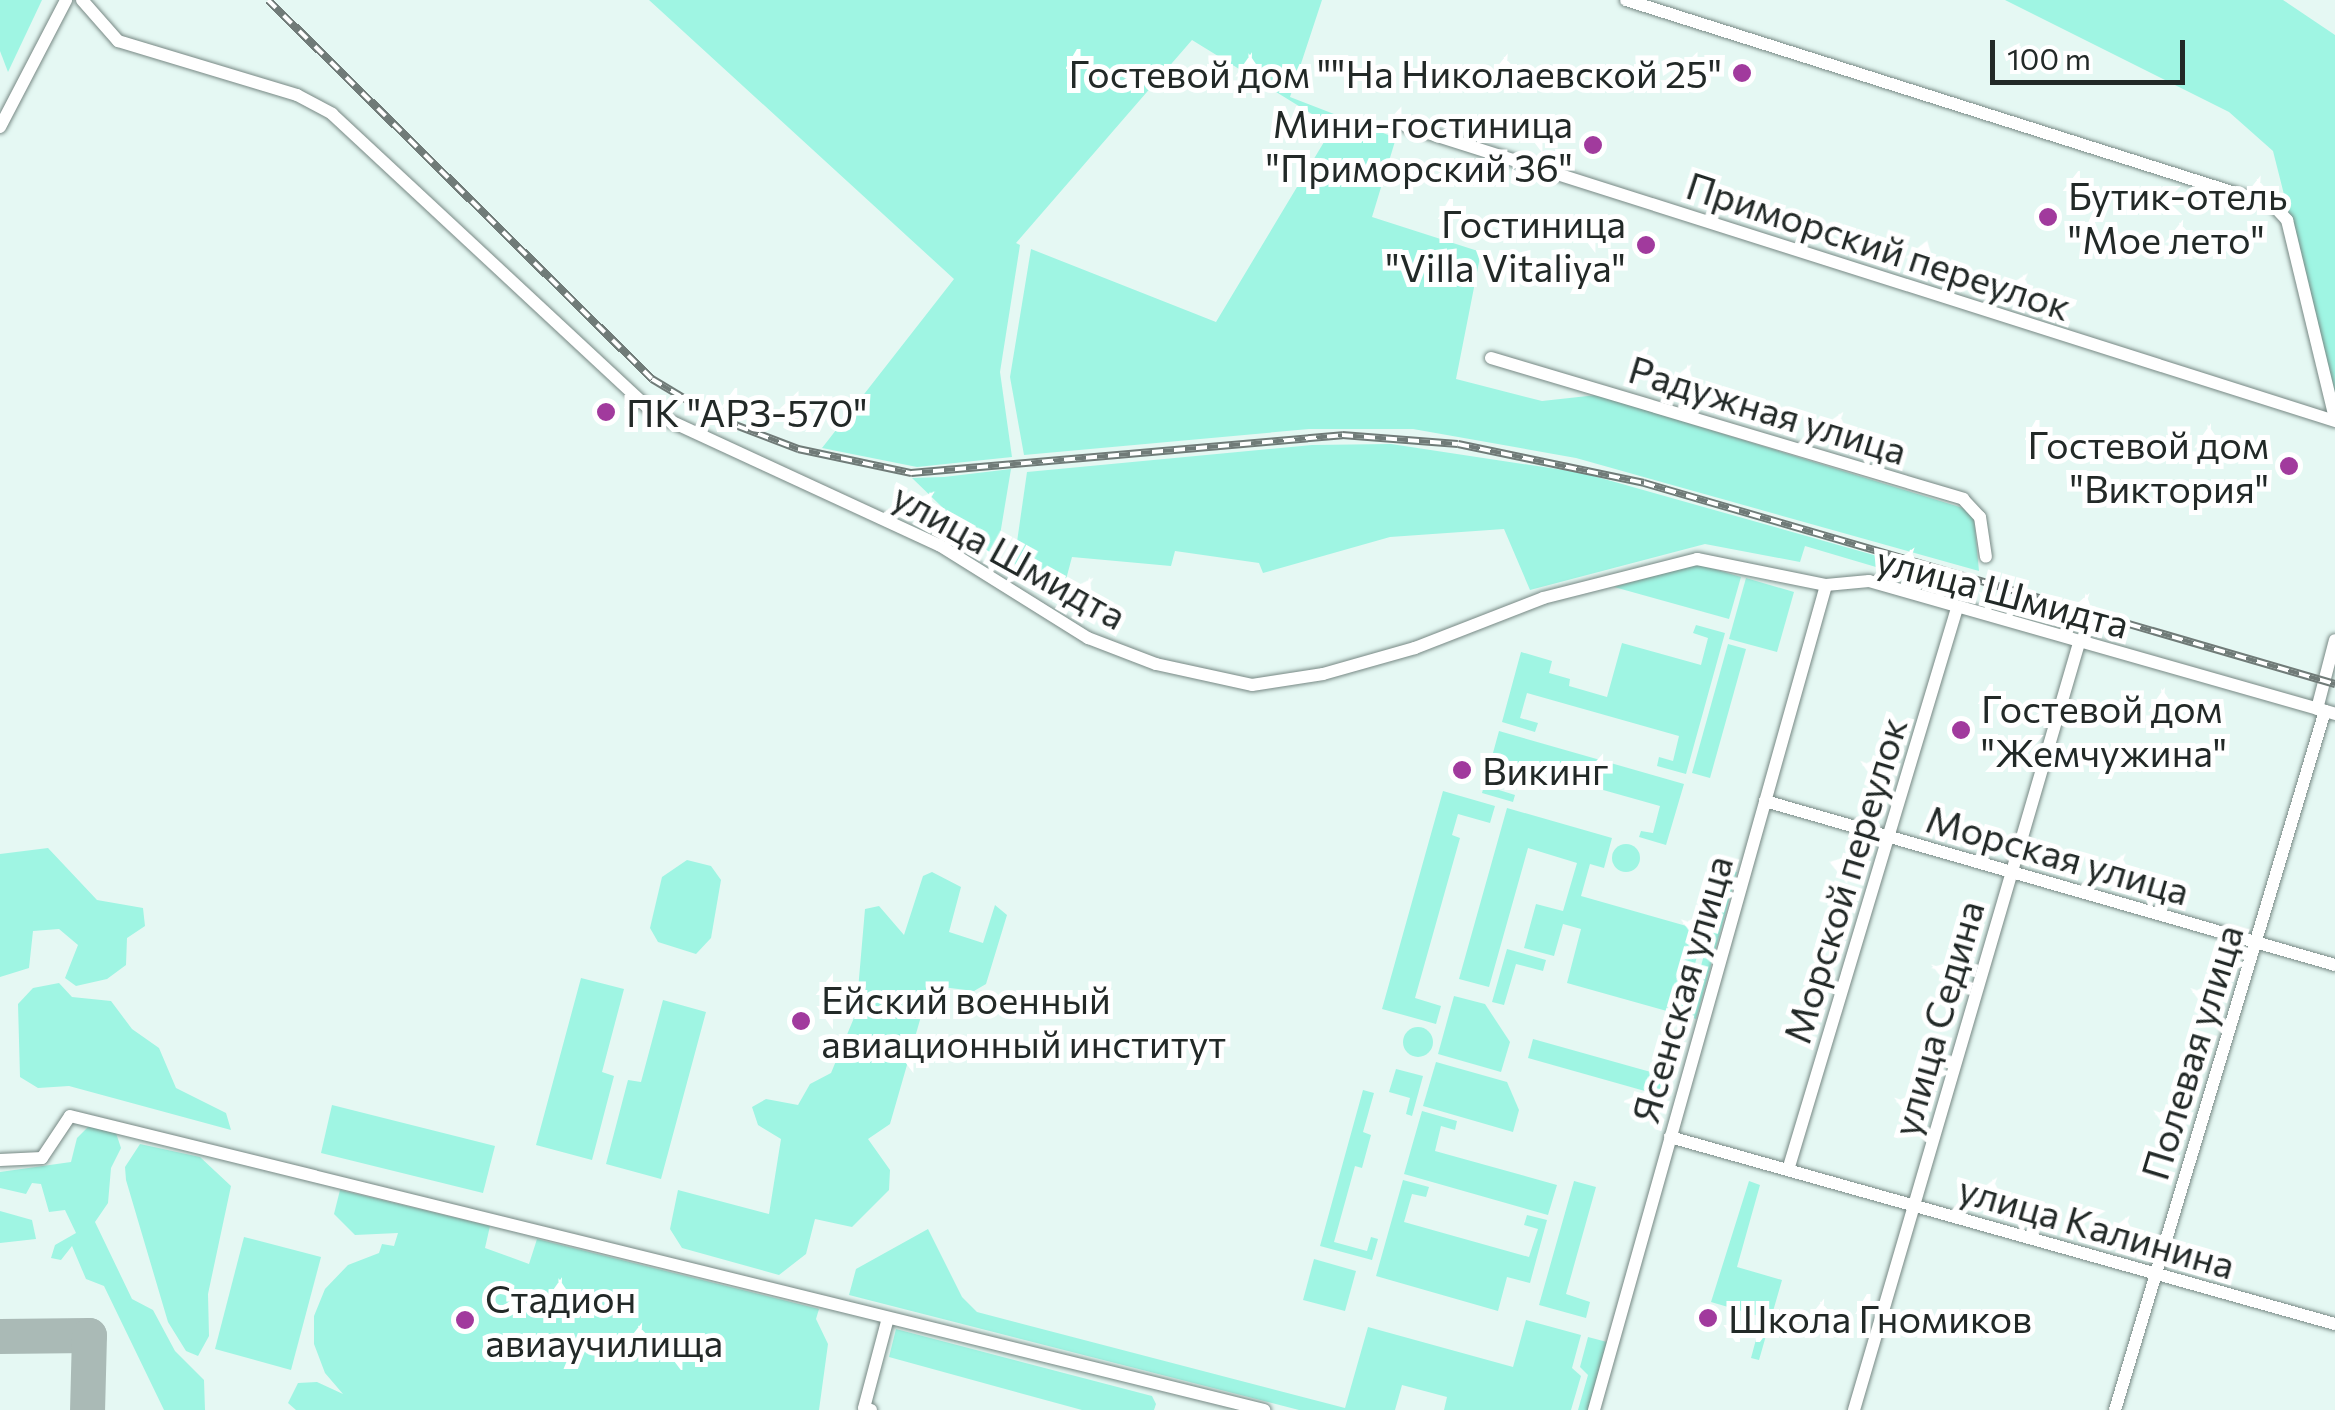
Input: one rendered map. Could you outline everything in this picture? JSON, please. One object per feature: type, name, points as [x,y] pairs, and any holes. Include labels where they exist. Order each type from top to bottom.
[{"type":"street","points":[[0,127],[66,0]]},
{"type":"street","name":"улица Шмидта","points":[[82,0],[118,41],[322,107],[384,157],[655,414],[939,544],[1088,638],[1156,664],[1252,685],[1323,674],[1398,654],[1543,598],[1684,559],[1826,585],[1869,580],[2326,712]]},
{"type":"street","points":[[1626,0],[2282,210],[2335,420]]},
{"type":"street","name":"Приморский переулок","points":[[1406,126],[2335,420]]},
{"type":"street","name":"Радужная улица","points":[[1492,358],[1968,501],[1980,516],[1986,558]]},
{"type":"street","name":"Ясенская улица","points":[[1594,1410],[1826,585]]},
{"type":"street","name":"Морской переулок","points":[[1788,1170],[1958,608]]},
{"type":"street","name":"Полевая улица","points":[[2115,1410],[2326,712],[2335,640]]},
{"type":"street","name":"улица Седина","points":[[1854,1410],[2078,643]]},
{"type":"street","name":"Морская улица","points":[[1765,801],[2335,965]]},
{"type":"street","points":[[0,1160],[42,1158],[70,1116],[1264,1410]]},
{"type":"street","name":"улица Калинина","points":[[1670,1137],[2335,1324]]},
{"type":"street","points":[[872,1410],[864,1408],[888,1318]]},
{"type":"green space","points":[[0,0],[42,0],[8,72],[0,51]]},
{"type":"green space","points":[[649,0],[1322,0],[1290,97],[1396,138],[1372,217],[1481,252],[1456,379],[1542,401],[1597,395],[1963,508],[1974,519],[1979,571],[1576,458],[1413,429],[1309,429],[1024,455],[1010,377],[1031,249],[1216,322],[1333,127],[1192,40],[1016,243],[1020,245],[1000,372],[1012,457],[917,467],[822,448],[954,279]]},
{"type":"green space","points":[[2005,0],[2283,0],[2335,35],[2335,396],[2273,151],[2229,112]]},
{"type":"green space","points":[[1391,444],[1583,473],[1973,583],[1974,596],[1805,546],[1800,562],[1705,544],[1530,590],[1504,529],[1390,537],[1263,573],[1259,563],[1175,551],[1171,566],[1072,557],[1060,602],[1014,563],[1027,472],[1312,445]]},
{"type":"green space","points":[[1011,469],[996,559],[912,478],[944,477]]},
{"type":"green space","points":[[1697,564],[1741,577],[1729,619],[1614,587]]},
{"type":"green space","points":[[1746,578],[1794,592],[1777,652],[1729,639]]},
{"type":"green space","points":[[1696,625],[1725,633],[1686,774],[1657,766],[1659,757],[1673,761],[1679,736],[1527,693],[1520,718],[1538,723],[1535,732],[1502,722],[1521,652],[1552,661],[1549,673],[1570,679],[1569,686],[1607,697],[1622,643],[1701,665],[1708,638],[1693,633]]},
{"type":"green space","points":[[1728,644],[1746,649],[1710,778],[1692,773]]},
{"type":"green space","points":[[1499,731],[1684,784],[1666,845],[1639,837],[1641,831],[1653,833],[1660,806],[1507,763],[1499,790],[1515,795],[1513,802],[1482,793]]},
{"type":"green space","points":[[1443,791],[1495,806],[1490,823],[1458,814],[1452,835],[1460,838],[1415,998],[1441,1006],[1436,1024],[1382,1009]]},
{"type":"green space","points":[[1507,808],[1612,838],[1604,868],[1590,864],[1581,896],[1704,931],[1681,1015],[1567,983],[1581,929],[1563,924],[1554,956],[1524,948],[1536,904],[1563,911],[1577,863],[1528,848],[1489,987],[1459,979]]},
{"type":"green space","points":[[1626,844],[1636,848],[1640,858],[1636,868],[1626,872],[1616,868],[1612,858],[1616,848]]},
{"type":"green space","points":[[48,848],[97,900],[143,908],[145,926],[127,938],[126,965],[107,979],[76,986],[65,978],[78,945],[59,929],[33,931],[29,968],[0,977],[0,854]]},
{"type":"green space","points":[[687,860],[711,866],[721,880],[711,938],[696,954],[658,942],[650,928],[662,877]]},
{"type":"green space","points":[[1728,869],[1737,872],[1696,1019],[1687,1016]]},
{"type":"green space","points":[[932,872],[961,887],[949,932],[983,943],[995,905],[1007,915],[986,984],[974,991],[942,987],[926,999],[890,1124],[868,1139],[890,1170],[889,1190],[852,1227],[815,1219],[806,1254],[779,1275],[682,1248],[670,1229],[678,1190],[769,1214],[781,1139],[758,1125],[752,1107],[766,1099],[798,1105],[810,1084],[831,1073],[856,1013],[865,909],[879,906],[904,935],[923,876]]},
{"type":"green space","points":[[1507,949],[1546,960],[1543,971],[1516,964],[1504,1005],[1492,1002]]},
{"type":"green space","points":[[581,978],[624,989],[602,1072],[614,1076],[592,1160],[536,1145]]},
{"type":"green space","points":[[59,983],[72,997],[111,1001],[132,1029],[159,1048],[176,1088],[226,1113],[231,1130],[69,1086],[38,1088],[20,1077],[18,1004],[33,988]]},
{"type":"green space","points":[[1454,996],[1485,1004],[1510,1042],[1501,1072],[1438,1054]]},
{"type":"green space","points":[[663,1000],[706,1012],[661,1179],[606,1164],[628,1080],[641,1082]]},
{"type":"green space","points":[[1418,1027],[1429,1031],[1433,1042],[1429,1053],[1418,1057],[1407,1053],[1403,1042],[1407,1031]]},
{"type":"green space","points":[[1533,1039],[1665,1076],[1659,1095],[1528,1058]]},
{"type":"green space","points":[[1436,1062],[1507,1082],[1519,1110],[1513,1132],[1423,1106]]},
{"type":"green space","points":[[1396,1069],[1423,1076],[1412,1116],[1406,1114],[1410,1098],[1389,1092]]},
{"type":"green space","points":[[1363,1090],[1374,1093],[1363,1132],[1371,1135],[1362,1168],[1355,1166],[1334,1242],[1367,1251],[1371,1237],[1378,1239],[1372,1260],[1320,1246]]},
{"type":"green space","points":[[332,1105],[495,1146],[483,1193],[321,1153]]},
{"type":"green space","points":[[1422,1111],[1457,1121],[1455,1130],[1441,1126],[1435,1151],[1557,1185],[1548,1215],[1404,1174]]},
{"type":"green space","points":[[89,1126],[116,1133],[121,1148],[111,1168],[108,1203],[95,1222],[132,1299],[153,1310],[175,1351],[204,1380],[205,1410],[164,1410],[104,1286],[86,1279],[72,1246],[61,1260],[51,1258],[55,1245],[76,1233],[65,1210],[49,1212],[41,1184],[32,1183],[26,1194],[0,1188],[0,1172],[71,1162],[77,1138]]},
{"type":"green space","points":[[140,1144],[200,1157],[231,1186],[208,1294],[209,1336],[198,1356],[186,1351],[168,1322],[126,1180],[125,1167]]},
{"type":"green space","points":[[1403,1180],[1429,1187],[1426,1197],[1412,1194],[1404,1222],[1529,1257],[1538,1229],[1524,1225],[1527,1215],[1547,1220],[1530,1283],[1507,1277],[1498,1311],[1376,1276]]},
{"type":"green space","points":[[1574,1181],[1596,1187],[1566,1294],[1590,1302],[1586,1318],[1539,1305]]},
{"type":"green space","points":[[1749,1181],[1760,1185],[1737,1267],[1782,1280],[1759,1360],[1751,1358],[1762,1317],[1711,1302]]},
{"type":"green space","points":[[340,1190],[490,1226],[485,1248],[529,1264],[537,1239],[819,1309],[816,1319],[828,1344],[819,1410],[296,1410],[288,1403],[298,1383],[317,1382],[343,1394],[325,1373],[314,1344],[314,1316],[325,1289],[348,1265],[379,1253],[382,1244],[394,1246],[398,1233],[355,1235],[334,1214]]},
{"type":"green space","points":[[0,1211],[32,1220],[36,1239],[0,1243]]},
{"type":"green space","points":[[928,1229],[962,1297],[977,1312],[1345,1408],[1368,1327],[1513,1367],[1526,1320],[1581,1335],[1572,1368],[1581,1376],[1571,1410],[1444,1410],[1447,1397],[1402,1385],[1395,1410],[1299,1410],[849,1295],[856,1269]]},
{"type":"green space","points":[[244,1237],[321,1257],[291,1370],[215,1349]]},
{"type":"green space","points":[[1314,1259],[1356,1271],[1345,1311],[1303,1300]]},
{"type":"green space","points":[[896,1329],[1152,1396],[1156,1404],[1154,1410],[1082,1410],[889,1357]]},
{"type":"green space","points":[[1588,1337],[1607,1342],[1588,1410],[1578,1410],[1588,1375],[1580,1367]]},
{"type":"taxiway","points":[[0,1336],[89,1335],[87,1410]]},
{"type":"railway","points":[[268,0],[652,379],[717,418],[798,449],[911,473],[1342,435],[1458,444],[1644,483],[2335,684]]},
{"type":"place","name":"Гостевой дом \"\"На Николаевской 25\"","points":[[1742,73]]},
{"type":"place","name":"Мини-гостиница \"Приморский 36\"","points":[[1593,145]]},
{"type":"place","name":"Бутик-отель \"Мое лето\"","points":[[2048,217]]},
{"type":"place","name":"Гостиница \"Villa Vitaliya\"","points":[[1646,245]]},
{"type":"place","name":"ПК \"АРЗ-570\"","points":[[606,412]]},
{"type":"place","name":"Гостевой дом \"Виктория\"","points":[[2289,466]]},
{"type":"place","name":"Гостевой дом \"Жемчужина\"","points":[[1961,730]]},
{"type":"place","name":"Викинг","points":[[1462,770]]},
{"type":"place","name":"Ейский военный авиационный институт","points":[[801,1021]]},
{"type":"place","name":"Школа Гномиков","points":[[1708,1318]]},
{"type":"place","name":"Стадион авиаучилища","points":[[465,1320]]}]
